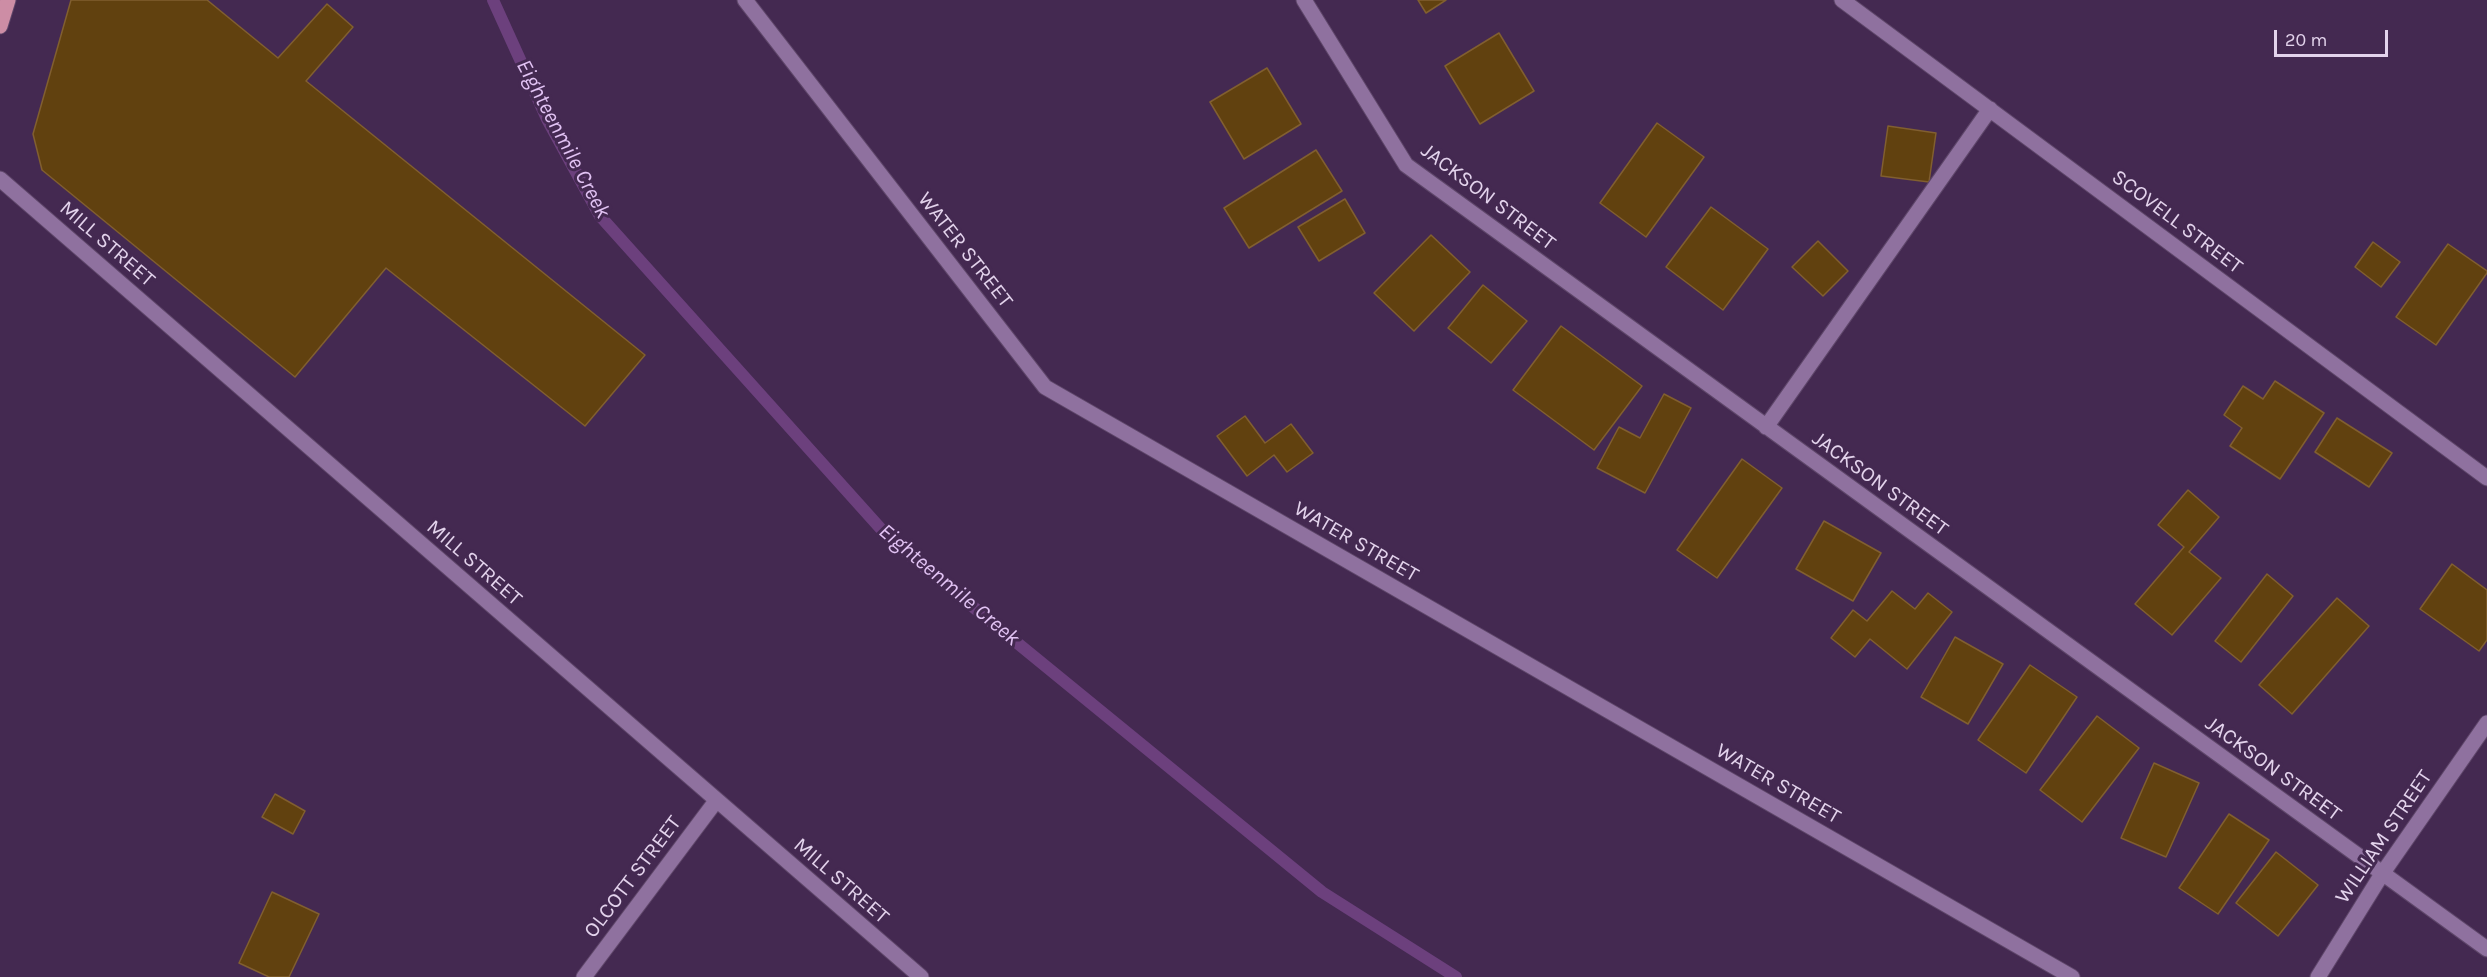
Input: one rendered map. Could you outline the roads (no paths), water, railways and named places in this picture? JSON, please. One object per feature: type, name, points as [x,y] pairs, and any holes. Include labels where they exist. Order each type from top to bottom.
[{"type":"main road","points":[[0,26],[8,0]]},
{"type":"street","name":"WATER STREET","points":[[745,0],[1045,387],[2072,977]]},
{"type":"street","name":"JACKSON STREET","points":[[1304,0],[1406,165],[2487,949]]},
{"type":"street","name":"SCOVELL STREET","points":[[1842,0],[2487,478]]},
{"type":"street","points":[[1766,427],[1990,109]]},
{"type":"street","name":"MILL STREET","points":[[0,179],[921,977]]},
{"type":"street","name":"WILLIAM STREET","points":[[2318,977],[2382,874],[2487,723]]},
{"type":"street","name":"OLCOTT STREET","points":[[584,977],[716,801]]},
{"type":"waterway","name":"Eighteenmile Creek","points":[[493,0],[547,119],[600,216],[890,539],[1322,892],[1456,977]]}]
